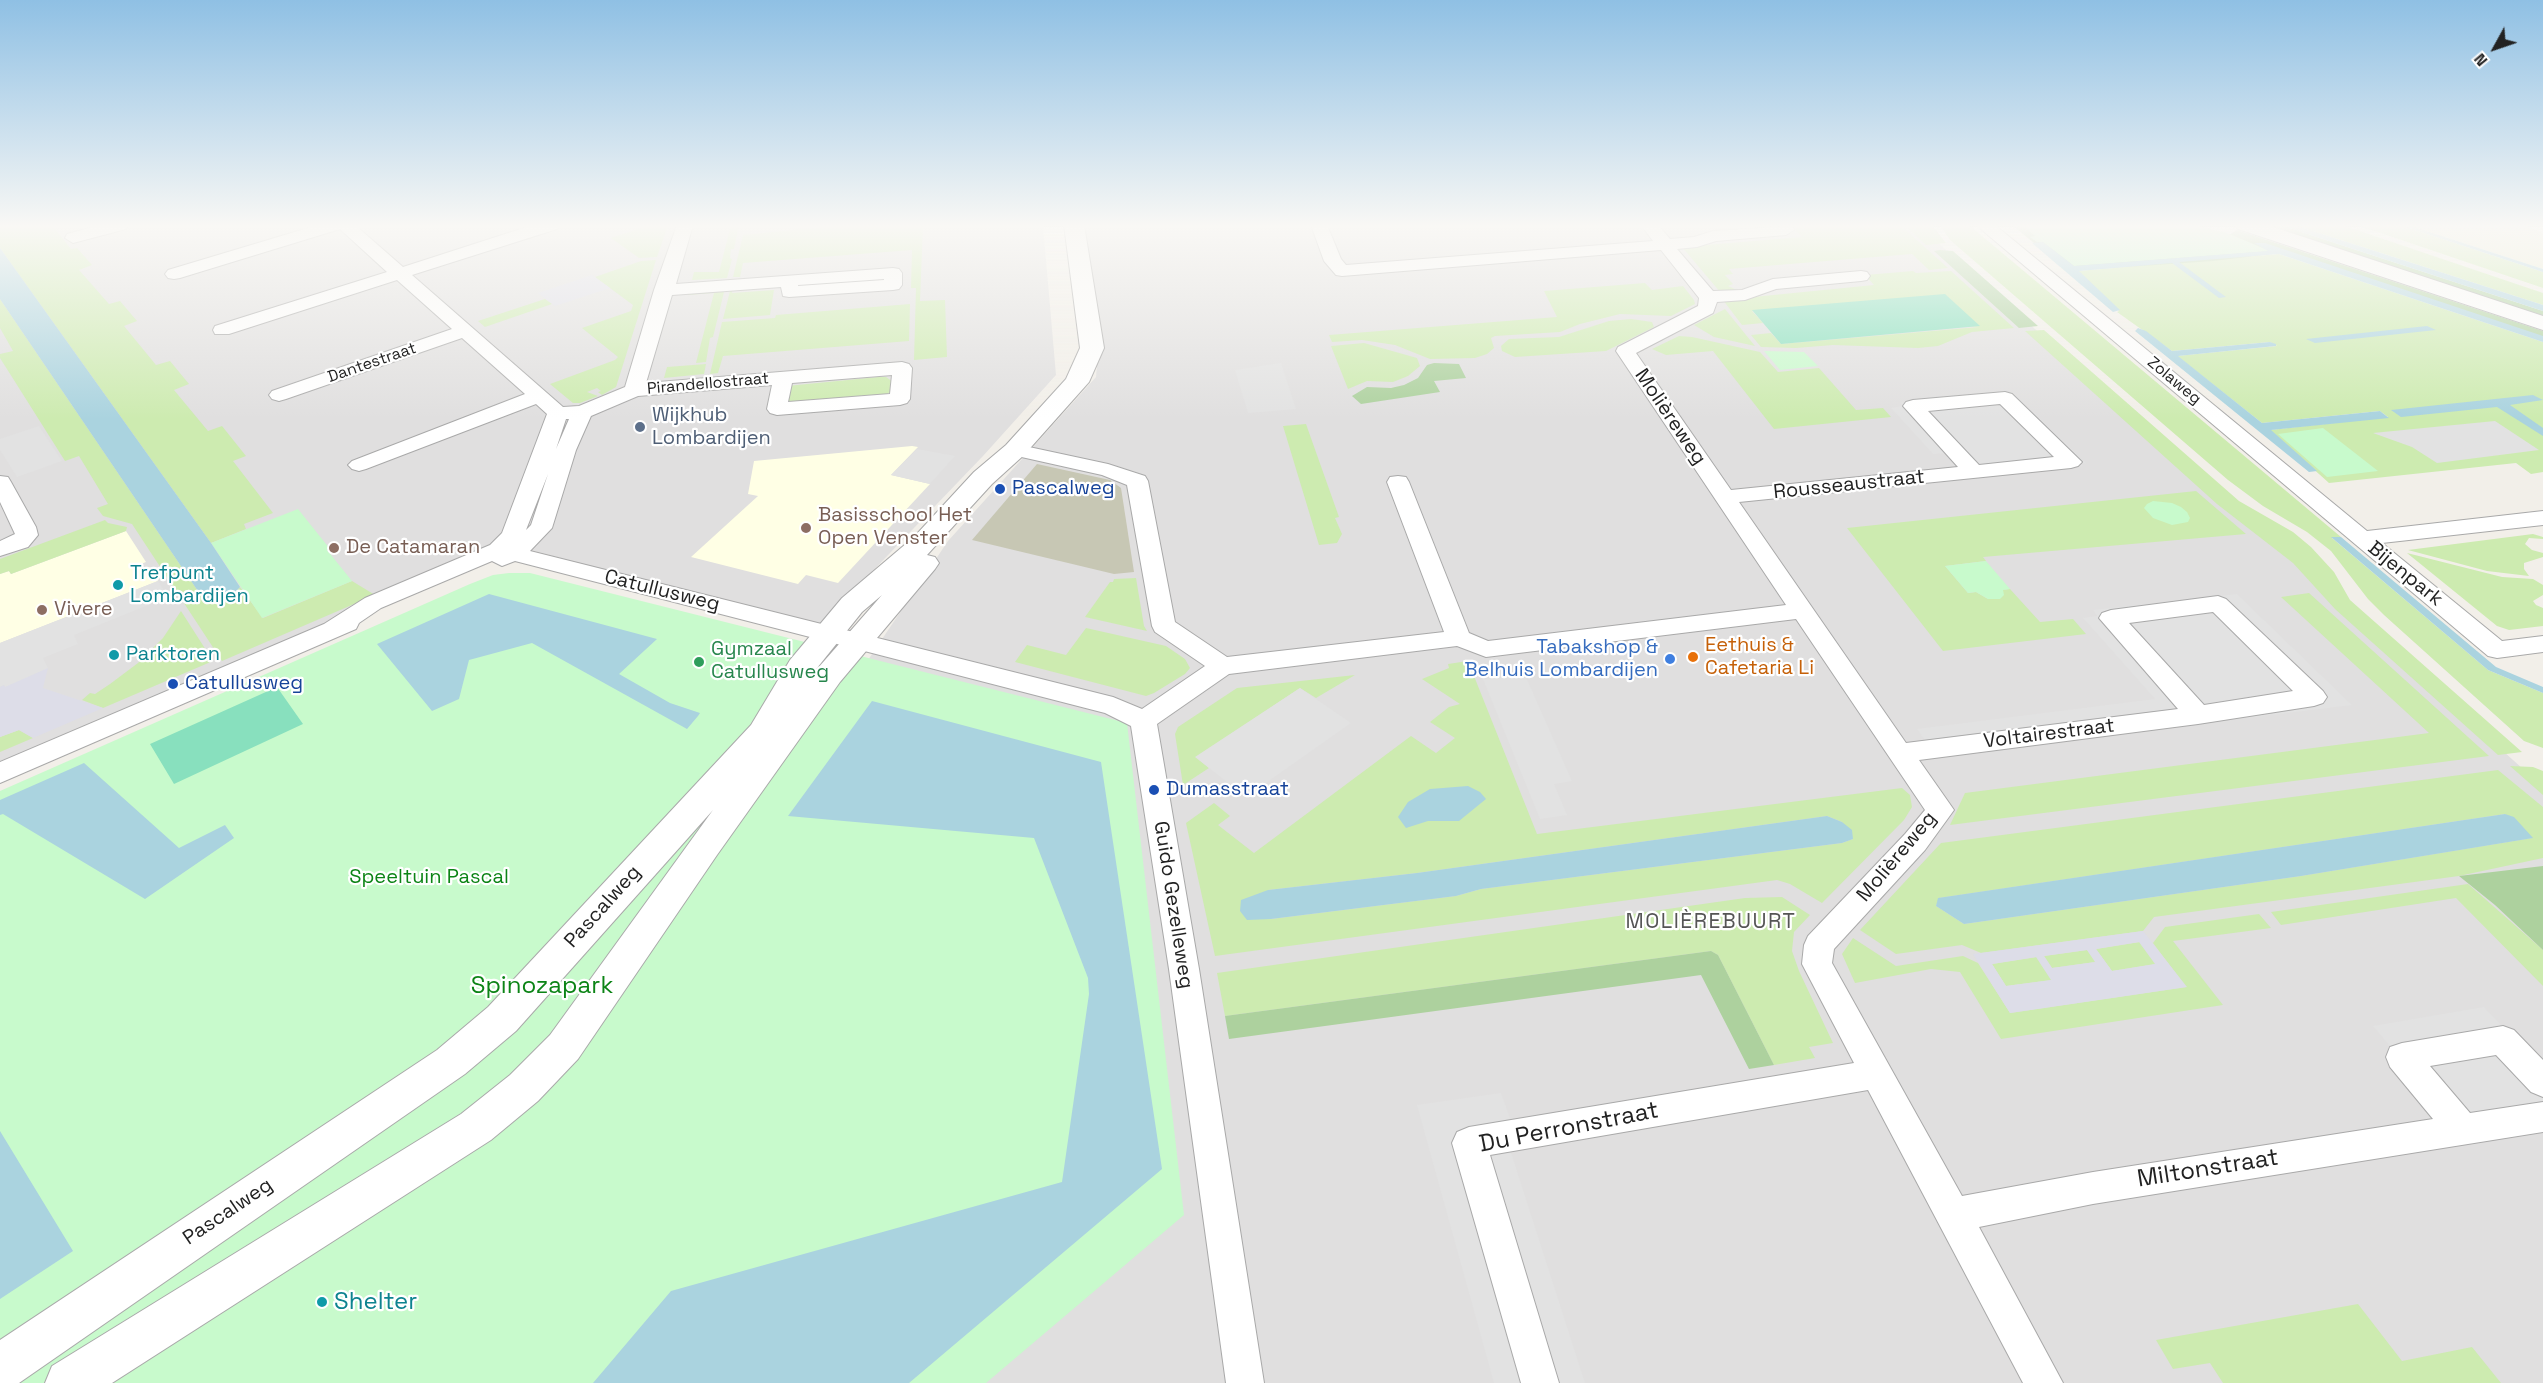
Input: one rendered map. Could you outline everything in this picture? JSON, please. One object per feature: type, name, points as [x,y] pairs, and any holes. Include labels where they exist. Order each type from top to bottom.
[{"type":"street","points":[[222,330],[350,290]]},
{"type":"street","points":[[0,773],[333,628],[390,608],[506,552],[541,528],[566,450],[582,412],[558,413],[417,290]]},
{"type":"street","points":[[634,390],[663,290],[669,290]]},
{"type":"street","points":[[789,290],[789,292],[826,290]]},
{"type":"street","name":"Pascalweg","points":[[0,1368],[451,1062],[502,1019],[762,733],[801,667],[832,634],[1007,467],[1015,450],[1077,382],[1092,348],[1083,290]]},
{"type":"street","points":[[1702,290],[1708,297],[1745,295],[1760,290]]},
{"type":"street","name":"Zolaweg","points":[[2062,290],[2362,538]]},
{"type":"street","points":[[2441,290],[2543,323]]},
{"type":"street","name":"Molièreweg","points":[[1708,297],[1707,309],[1625,351],[1940,810],[1915,842],[1819,945],[1817,964],[2044,1383]]},
{"type":"street","name":"Dantestraat","points":[[279,395],[465,331]]},
{"type":"street","name":"Pirandellostraat","points":[[582,412],[634,390],[902,368],[900,399],[777,409],[783,378]]},
{"type":"street","points":[[359,465],[539,396]]},
{"type":"street","name":"Rousseaustraat","points":[[1724,497],[1974,472],[2071,462],[2005,398],[1912,406],[1974,472]]},
{"type":"street","points":[[506,552],[558,413]]},
{"type":"street","points":[[1015,450],[1108,470],[1137,481],[1164,626],[1223,666]]},
{"type":"street","points":[[0,482],[25,527],[27,535],[20,542],[0,549]]},
{"type":"street","points":[[1398,482],[1459,638]]},
{"type":"street","name":"Bijenpark","points":[[2362,538],[2543,518]]},
{"type":"street","name":"Bijenpark","points":[[2362,538],[2497,650],[2543,644]]},
{"type":"street","name":"Catullusweg","points":[[506,552],[832,634]]},
{"type":"street","name":"Voltairestraat","points":[[1899,753],[2198,715],[2314,697],[2218,604],[2110,618],[2198,715]]},
{"type":"street","points":[[832,634],[1113,706],[1143,721],[1223,666],[1459,638],[1486,649],[1802,611]]},
{"type":"street","name":"Pascalweg","points":[[69,1383],[476,1127],[524,1088],[564,1047],[829,675],[832,634]]},
{"type":"street","name":"Guido Gezelleweg","points":[[1143,721],[1184,969],[1245,1383]]},
{"type":"street","points":[[2463,1130],[2402,1058],[2503,1040],[2543,1082]]},
{"type":"street","name":"Du Perronstraat","points":[[1540,1383],[1469,1143],[1876,1074]]},
{"type":"street","name":"Miltonstraat","points":[[1953,1215],[2105,1186],[2543,1116]]},
{"type":"shaded area","points":[[0,290],[1049,290],[1056,375],[983,456],[820,626],[511,545],[0,771]]},
{"type":"shaded area","points":[[548,290],[605,290],[555,306],[538,293]]},
{"type":"shaded area","points":[[1094,290],[1989,290],[2330,581],[2483,733],[2543,787],[2543,1383],[860,1383],[864,666],[948,541],[1096,377],[1100,332]]},
{"type":"shaded area","points":[[1281,363],[1296,409],[1248,413],[1235,370]]},
{"type":"shaded area","points":[[2013,393],[2086,463],[2081,464],[2083,466],[1970,478],[1947,453],[1933,454],[1891,408],[1903,406],[1901,403]]},
{"type":"shaded area","points":[[2495,421],[2539,450],[2437,463],[2412,447],[2373,433]]},
{"type":"shaded area","points":[[39,426],[62,461],[17,477],[0,450],[0,439]]},
{"type":"shaded area","name":"Basisschool Het Open Venster","points":[[918,447],[891,475],[930,484],[838,583],[806,575],[798,584],[691,557],[758,496],[748,494],[754,461]]},
{"type":"shaded area","points":[[917,449],[955,456],[930,484],[891,475]]},
{"type":"shaded area","points":[[1037,464],[1110,480],[1121,488],[1134,572],[1114,574],[972,540]]},
{"type":"shaded area","name":"Vivere","points":[[126,531],[146,562],[141,564],[144,569],[150,567],[158,581],[0,643],[0,574],[9,571],[11,574]]},
{"type":"shaded area","points":[[158,581],[168,597],[74,635],[78,644],[43,658],[48,668],[5,688],[4,685],[0,687],[0,643]]},
{"type":"shaded area","points":[[2237,594],[2352,705],[1936,756],[1917,729],[2155,699],[2083,618],[2097,616],[2093,610]]},
{"type":"shaded area","points":[[48,668],[43,688],[103,708],[33,738],[19,730],[0,737],[0,687],[4,685],[5,687]]},
{"type":"shaded area","points":[[1525,675],[1572,781],[1554,784],[1567,815],[1540,819],[1483,679]]},
{"type":"shaded area","points":[[1300,688],[1351,723],[1246,797],[1195,757]]},
{"type":"shaded area","points":[[2143,931],[2187,987],[2010,1013],[1973,954]],"holes":[[[2139,942],[2155,964],[2112,971],[2096,949]],[[2087,950],[2095,962],[2052,968],[2044,956]],[[2036,957],[2051,980],[2006,986],[1992,964]]]},
{"type":"shaded area","points":[[2484,1007],[2502,1026],[2543,1088],[2543,1101],[2471,1114],[2394,1051],[2373,1026]]},
{"type":"shaded area","points":[[1501,1093],[1516,1135],[1506,1137],[1585,1383],[1494,1383],[1417,1105]]},
{"type":"green space","points":[[30,290],[96,290],[109,304],[120,301],[137,321],[124,326],[156,365],[170,361],[189,384],[174,390],[208,431],[222,426],[246,456],[233,461],[273,513],[244,524],[246,529],[211,543]]},
{"type":"green space","points":[[612,290],[647,290],[616,387],[602,395],[597,388],[587,392],[598,396],[580,403],[573,403],[550,384],[618,357],[582,328],[631,311],[633,305]]},
{"type":"green space","points":[[689,290],[725,290],[713,337],[710,338],[706,362],[696,363],[714,293],[688,295]]},
{"type":"green space","points":[[730,290],[733,290],[732,293],[774,290],[770,315],[723,319]]},
{"type":"green space","points":[[916,290],[920,290],[920,301],[945,300],[947,357],[914,360]]},
{"type":"green space","points":[[1686,290],[1695,304],[1671,316],[1620,314],[1580,324],[1560,332],[1495,336],[1491,338],[1494,348],[1487,354],[1475,358],[1430,359],[1395,345],[1362,340],[1332,342],[1329,335],[1557,317],[1544,291]]},
{"type":"green space","points":[[1718,290],[1737,290],[1721,293]]},
{"type":"green space","points":[[1828,290],[1971,290],[2014,328],[1972,332],[1938,346],[1918,348],[1833,345],[1796,348],[1761,347],[1751,335],[1771,333],[1781,344],[1979,327],[1752,311],[1763,323],[1742,325],[1723,300]]},
{"type":"green space","points":[[1977,290],[1997,290],[2038,326],[2019,328]]},
{"type":"green space","points":[[2007,290],[2046,290],[2341,537],[2332,538],[2488,670],[2543,693],[2543,748],[2524,741],[2384,615],[2368,599],[2331,551],[2307,532],[2263,506],[2228,480]]},
{"type":"green space","points":[[2097,290],[2386,290],[2543,342],[2543,472],[2531,474],[2516,463],[2329,483],[2270,430],[2388,417],[2380,411],[2262,423],[2177,356],[2277,346],[2270,342],[2172,351],[2117,312],[2119,311]]},
{"type":"green space","points":[[2391,290],[2417,290],[2543,331],[2543,340]]},
{"type":"green space","points":[[2453,290],[2477,290],[2543,311],[2543,319]]},
{"type":"green space","points":[[2495,290],[2533,290],[2543,293],[2543,305]]},
{"type":"green space","points":[[1945,294],[1980,326],[1781,344],[1752,310]]},
{"type":"green space","points":[[0,299],[204,600],[235,592],[240,587],[263,618],[352,581],[375,595],[222,661],[132,524],[103,516],[97,508],[108,504],[79,456],[65,461],[0,358],[0,354],[13,351],[0,328]]},
{"type":"green space","points":[[545,299],[552,304],[485,327],[478,321]]},
{"type":"green space","points":[[910,304],[909,341],[723,356],[718,373],[710,374],[722,322],[775,318],[776,315]]},
{"type":"green space","points":[[1725,309],[1755,346],[1714,337],[1694,325]]},
{"type":"green space","points":[[1631,319],[1652,322],[1654,327],[1606,351],[1515,357],[1502,351],[1501,346],[1509,339],[1559,337],[1609,321]]},
{"type":"green space","points":[[2044,330],[2239,501],[2293,532],[2311,547],[2334,572],[2350,600],[2522,752],[2498,755],[2335,609],[2293,563],[2217,504],[2025,331]]},
{"type":"green space","points":[[1679,336],[1760,352],[1778,372],[1819,368],[1856,410],[1883,408],[1891,417],[1774,429],[1713,351],[1666,355],[1652,349]]},
{"type":"green space","points":[[1364,343],[1417,358],[1420,366],[1408,376],[1393,382],[1367,381],[1348,389],[1331,346]]},
{"type":"green space","points":[[1764,351],[1804,352],[1818,366],[1780,370]]},
{"type":"green space","points":[[706,364],[704,374],[664,378],[667,367]]},
{"type":"green space","points":[[1459,364],[1466,378],[1434,381],[1440,392],[1361,404],[1352,396],[1367,387],[1391,388],[1404,385],[1418,378],[1427,365]]},
{"type":"green space","points":[[886,377],[893,382],[893,390],[884,396],[786,402],[787,386]]},
{"type":"green space","points":[[1306,424],[1339,517],[1335,518],[1342,534],[1337,543],[1319,545],[1283,426]]},
{"type":"green space","points":[[2323,428],[2378,471],[2327,477],[2278,434]]},
{"type":"green space","points":[[2196,491],[2246,534],[1983,557],[1986,561],[1945,566],[1968,593],[1976,592],[1988,599],[2002,590],[2010,589],[2040,622],[2073,619],[2086,634],[1943,651],[1847,528]]},
{"type":"green space","points":[[2153,501],[2172,503],[2181,507],[2190,518],[2188,522],[2172,525],[2153,518],[2144,508]]},
{"type":"green space","points":[[298,509],[352,581],[262,618],[211,543]]},
{"type":"green space","points":[[105,520],[108,523],[127,527],[126,531],[11,574],[9,571],[0,574],[0,559]]},
{"type":"green space","points":[[2533,534],[2543,539],[2529,538],[2525,544],[2532,550],[2543,553],[2543,557],[2524,563],[2524,569],[2529,576],[2487,571],[2408,550]]},
{"type":"green space","points":[[2407,553],[2502,577],[2533,579],[2543,585],[2543,595],[2533,601],[2543,608],[2543,626],[2509,630],[2497,626]]},
{"type":"green space","points":[[1986,561],[2010,589],[2003,590],[2004,595],[2000,599],[1988,599],[1976,592],[1968,593],[1945,566]]},
{"type":"green space","name":"Spinozapark","points":[[530,573],[1127,723],[1184,1215],[986,1383],[0,1383],[0,791],[470,584],[493,575]]},
{"type":"green space","points":[[1136,578],[1144,626],[1147,631],[1085,617],[1110,582],[1114,579]]},
{"type":"green space","points":[[2309,593],[2489,756],[1950,825],[1965,793],[2429,733],[2281,597]]},
{"type":"green space","points":[[181,611],[213,661],[103,708],[82,700],[90,693],[95,694],[138,663],[163,638]]},
{"type":"green space","points":[[1086,628],[1166,646],[1185,659],[1190,668],[1185,674],[1146,696],[1015,662],[1027,645],[1066,655]]},
{"type":"green space","points":[[1468,661],[1537,834],[1902,788],[1910,795],[1912,807],[1904,820],[1822,903],[1790,884],[1777,880],[1215,956],[1186,823],[1214,803],[1230,816],[1218,825],[1254,853],[1411,736],[1436,753],[1455,738],[1430,722],[1449,707],[1460,704],[1422,679],[1449,668],[1448,664]],"holes":[[[1827,816],[1842,822],[1853,839],[1842,843],[1481,889],[1456,896],[1271,919],[1268,890],[1417,873]]]},
{"type":"green space","points":[[1355,675],[1316,698],[1300,688],[1196,757],[1209,768],[1183,785],[1175,734],[1178,727],[1237,688]]},
{"type":"green space","points":[[277,687],[303,724],[174,784],[150,744]]},
{"type":"green space","points":[[19,730],[33,738],[0,752],[0,737]]},
{"type":"green space","points":[[2510,766],[2533,767],[2543,771],[2543,795]]},
{"type":"green space","points":[[2498,770],[2543,807],[2543,858],[2459,876],[2154,917],[2143,931],[1981,953],[1962,945],[1896,954],[1860,930],[1941,843]],"holes":[[[2505,814],[2532,838],[2301,876],[1964,924],[1936,906],[1939,898]]]},
{"type":"green space","points":[[2543,866],[2543,950],[2495,905],[2459,876]]},
{"type":"green space","points":[[2468,884],[2543,950],[2543,986],[2456,898],[2281,925],[2271,912]]},
{"type":"green space","points":[[1782,897],[1810,915],[1794,932],[1792,951],[1833,1043],[1809,1047],[1815,1058],[1774,1065],[1718,955],[1711,951],[1225,1016],[1217,973],[1745,898]]},
{"type":"green space","points":[[2259,914],[2271,928],[2173,941],[2223,1005],[2001,1039],[1960,972],[1931,969],[1855,983],[1842,954],[1853,938],[1896,966],[1963,956],[1978,963],[2010,1013],[2186,987],[2153,943],[2165,927]]},
{"type":"green space","points":[[2140,942],[2156,964],[2112,971],[2096,949]]},
{"type":"green space","points":[[2087,950],[2096,962],[2052,968],[2044,956]]},
{"type":"green space","points":[[1711,951],[1718,955],[1774,1065],[1749,1069],[1701,975],[1229,1039],[1225,1016]]},
{"type":"green space","points":[[2037,957],[2052,980],[2006,986],[1992,964]]},
{"type":"green space","points":[[2358,1304],[2402,1361],[2472,1347],[2501,1383],[2223,1383],[2210,1363],[2173,1369],[2156,1340]]},
{"type":"water","points":[[0,290],[30,290],[211,543],[240,587],[235,592],[226,597],[204,600],[0,299]]},
{"type":"water","points":[[2087,290],[2098,290],[2120,310],[2113,312]]},
{"type":"water","points":[[2208,290],[2216,290],[2226,297],[2219,298]]},
{"type":"water","points":[[2386,290],[2404,290],[2543,336],[2543,342]]},
{"type":"water","points":[[2477,290],[2495,290],[2543,305],[2543,311]]},
{"type":"water","points":[[2427,326],[2436,330],[2315,343],[2306,339]]},
{"type":"water","points":[[2138,328],[2146,331],[2172,351],[2270,342],[2276,344],[2276,346],[2178,356],[2262,423],[2380,411],[2389,418],[2271,430],[2317,471],[2309,472],[2135,331]]},
{"type":"water","points":[[2533,395],[2543,400],[2510,405],[2543,428],[2543,436],[2497,407],[2401,417],[2391,410]]},
{"type":"water","points":[[2331,537],[2341,537],[2496,667],[2543,687],[2543,693],[2488,670]]},
{"type":"water","points":[[489,594],[657,639],[619,674],[670,703],[700,713],[687,729],[532,643],[469,660],[459,699],[432,711],[377,644]]},
{"type":"water","points":[[872,701],[1101,762],[1162,1169],[909,1383],[593,1383],[671,1291],[1062,1182],[1089,994],[1088,978],[1034,838],[788,816]]},
{"type":"water","points":[[84,763],[179,848],[225,825],[234,838],[145,899],[3,814],[0,815],[0,800]]},
{"type":"water","points":[[1468,786],[1480,792],[1486,799],[1459,821],[1428,821],[1406,828],[1398,817],[1408,802],[1430,789]]},
{"type":"water","points":[[2505,814],[2514,817],[2533,838],[2301,876],[1964,924],[1936,906],[1938,898]]},
{"type":"water","points":[[1827,816],[1842,822],[1852,830],[1853,839],[1842,843],[1481,889],[1456,896],[1271,919],[1247,920],[1240,911],[1241,900],[1268,890],[1417,873]]},
{"type":"water","points":[[0,1131],[73,1251],[0,1299]]},
{"type":"place","name":"Wijkhub Lombardijen","points":[[640,427]]},
{"type":"place","name":"Pascalweg","points":[[1000,489]]},
{"type":"place","name":"Basisschool Het Open Venster","points":[[806,528]]},
{"type":"place","name":"De Catamaran","points":[[334,548]]},
{"type":"place","name":"Trefpunt Lombardijen","points":[[118,585]]},
{"type":"place","name":"Vivere","points":[[42,610]]},
{"type":"place","name":"Parktoren","points":[[114,655]]},
{"type":"place","name":"Eethuis & Cafetaria Li","points":[[1693,657]]},
{"type":"place","name":"Tabakshop & Belhuis Lombardijen","points":[[1670,659]]},
{"type":"place","name":"Gymzaal Catullusweg","points":[[699,662]]},
{"type":"place","name":"Catullusweg","points":[[173,684]]},
{"type":"place","name":"Dumasstraat","points":[[1154,790]]},
{"type":"place","name":"Shelter","points":[[322,1302]]},
{"type":"district","name":"MOLIÈREBUURT","points":[[1711,922]]},
{"type":"park label","name":"Speeltuin Pascal","points":[[429,878]]}]
